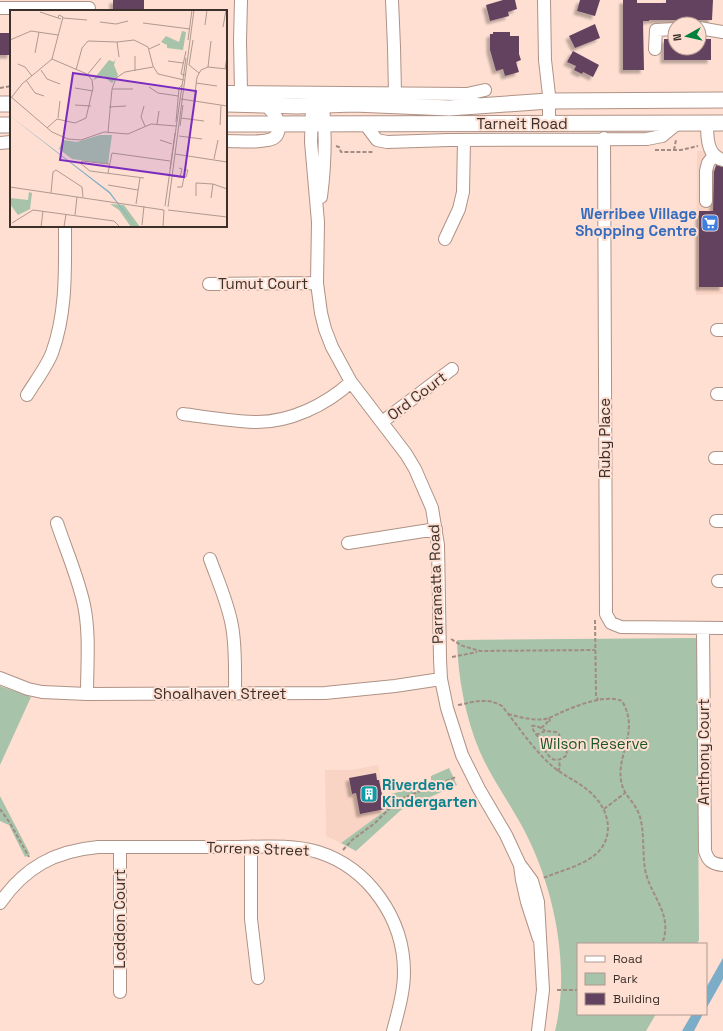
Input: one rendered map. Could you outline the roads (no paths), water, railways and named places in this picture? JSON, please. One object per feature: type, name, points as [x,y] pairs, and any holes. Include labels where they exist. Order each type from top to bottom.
[{"type":"main road","name":"Tarneit Road","points":[[227,104],[354,104],[449,108],[545,102],[723,100]]},
{"type":"main road","name":"Tarneit Road","points":[[227,124],[723,123]]},
{"type":"street","points":[[241,0],[241,91]]},
{"type":"street","points":[[392,0],[395,93]]},
{"type":"street","points":[[544,0],[544,60],[541,83],[545,102],[546,124]]},
{"type":"street","points":[[0,8],[89,6]]},
{"type":"street","points":[[656,49],[656,30],[667,29]]},
{"type":"street","points":[[707,29],[723,32]]},
{"type":"street","points":[[227,92],[467,94],[485,90]]},
{"type":"street","name":"Tarneit Road","points":[[467,94],[479,106]]},
{"type":"street","points":[[227,141],[268,140],[277,136],[279,124],[276,116],[266,105]]},
{"type":"street","name":"Parramatta Road","points":[[318,105],[318,124],[325,165],[318,222],[317,283],[325,329],[332,347],[351,382],[382,422],[415,469],[432,508],[436,529],[439,563],[441,679],[447,708],[462,755],[479,789],[506,835],[520,865],[532,881],[538,902],[543,990],[538,1031]]},
{"type":"street","points":[[658,138],[678,123]]},
{"type":"street","points":[[706,200],[706,171],[708,163],[718,158],[708,143],[707,123]]},
{"type":"street","name":"Tarneit Road","points":[[365,124],[377,140],[381,142],[604,138],[658,138],[661,140],[671,141]]},
{"type":"street","name":"Ruby Place","points":[[604,138],[606,614],[611,622],[621,627],[723,628]]},
{"type":"street","points":[[445,239],[459,209],[463,192],[464,140]]},
{"type":"street","points":[[27,395],[52,354],[63,313],[65,227]]},
{"type":"street","name":"Tumut Court","points":[[209,284],[317,283]]},
{"type":"street","name":"Ord Court","points":[[382,422],[452,369]]},
{"type":"street","points":[[183,414],[254,422],[277,420],[306,411],[340,392],[351,382]]},
{"type":"street","points":[[57,523],[84,606],[87,639],[87,694]]},
{"type":"street","points":[[348,543],[436,529]]},
{"type":"street","points":[[210,559],[229,612],[232,625],[235,694]]},
{"type":"street","name":"Anthony Court","points":[[703,628],[705,851],[709,861],[723,865]]},
{"type":"street","name":"Shoalhaven Street","points":[[0,678],[23,688],[42,692],[87,694],[337,693],[441,679]]},
{"type":"street","name":"Torrens Street","points":[[0,903],[17,881],[34,867],[60,855],[98,847],[251,847],[295,848],[318,852],[353,869],[380,898],[388,910],[396,927],[403,959],[403,986],[393,1031]]},
{"type":"street","name":"Loddon Court","points":[[120,847],[120,992]]},
{"type":"street","points":[[251,847],[251,925],[258,978]]},
{"type":"street","name":"Parramatta Road","points":[[520,865],[527,902],[539,939]]},
{"type":"water","points":[[723,958],[723,979],[707,1007],[707,986]]},
{"type":"water","points":[[691,1015],[702,1015],[694,1031],[682,1031]]},
{"type":"place","name":"Werribee Village Shopping Centre","points":[[710,223]]},
{"type":"place","name":"Riverdene Kindergarten","points":[[369,794]]},
{"type":"park label","name":"Wilson Reserve","points":[[594,744]]}]
